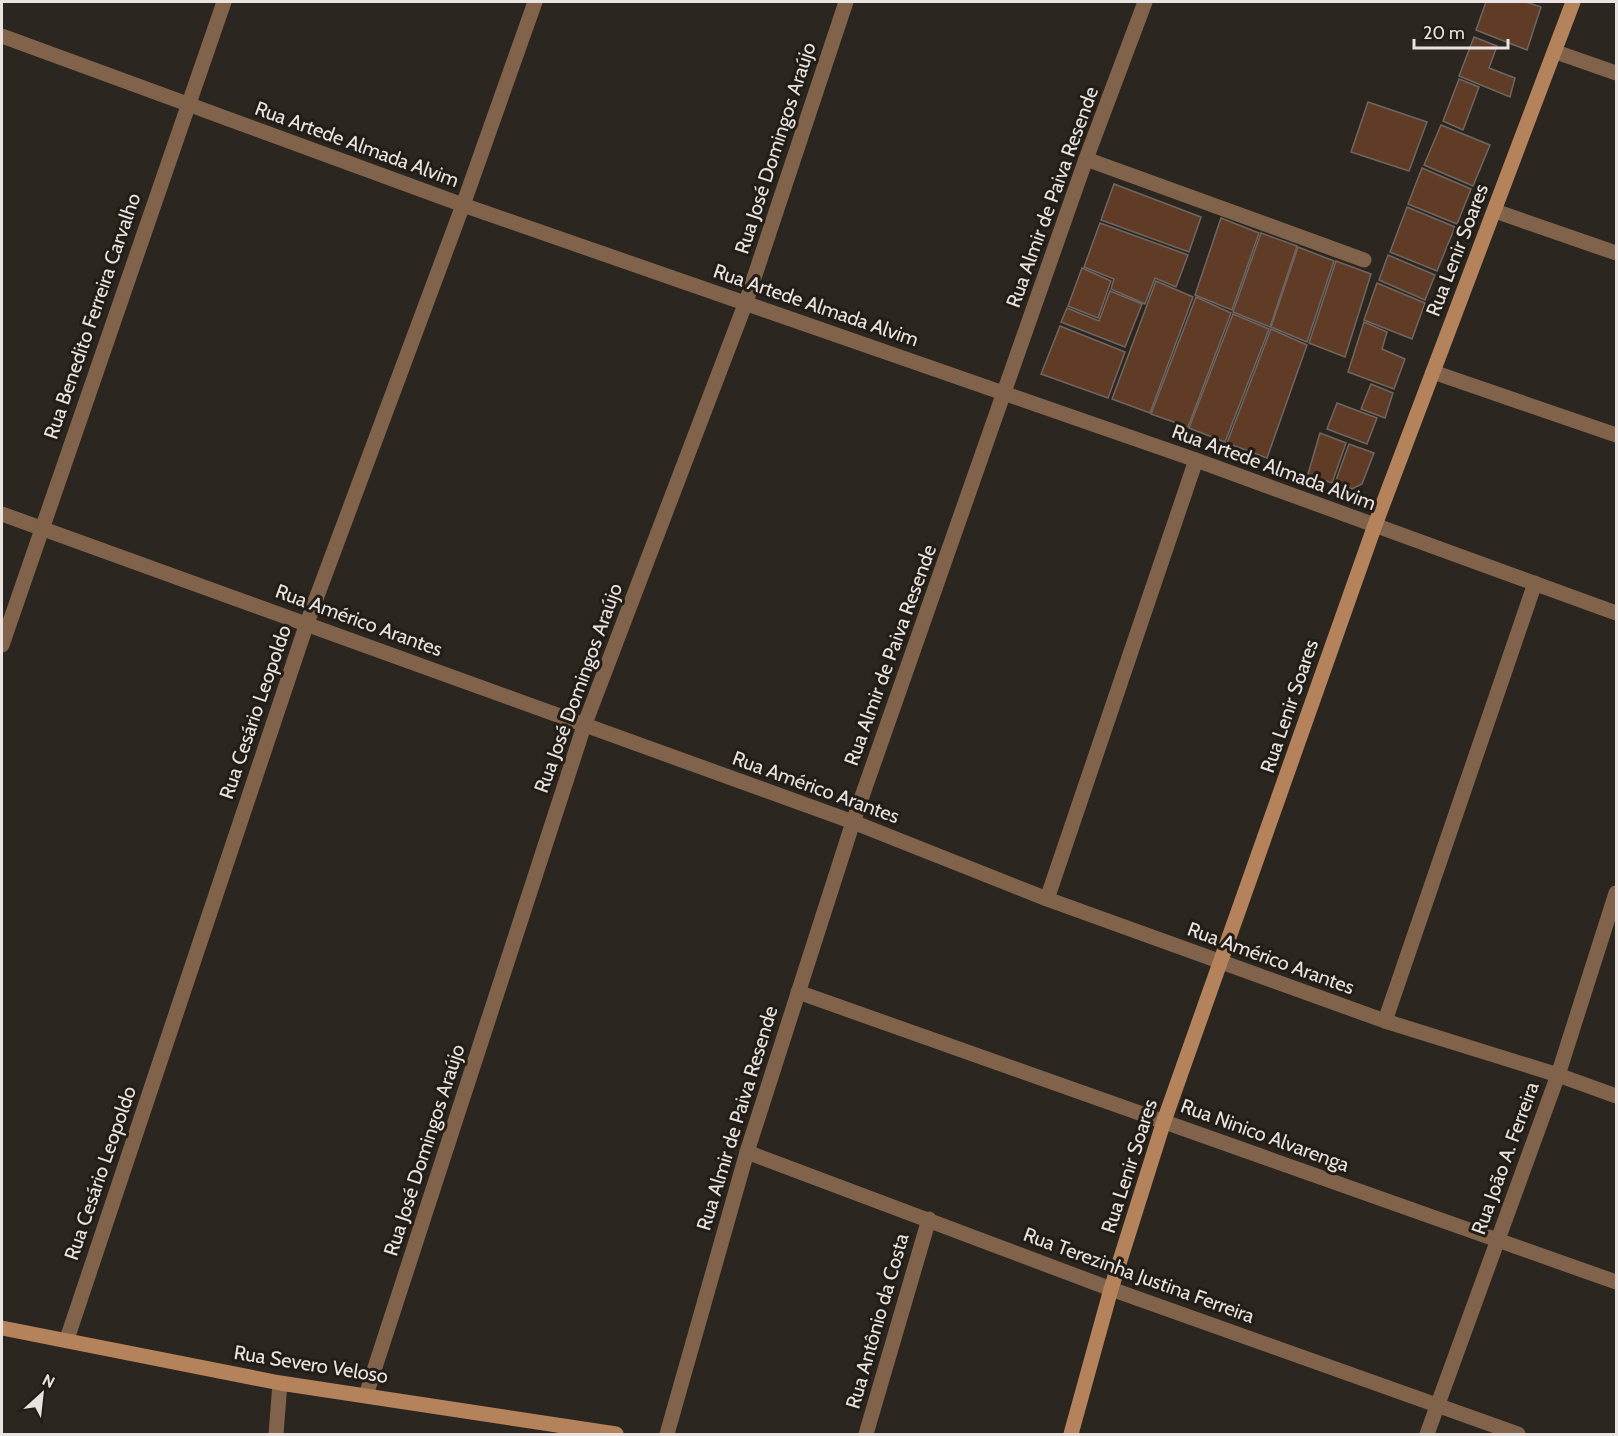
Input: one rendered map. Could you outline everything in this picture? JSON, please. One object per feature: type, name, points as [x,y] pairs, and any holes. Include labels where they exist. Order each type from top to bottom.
[{"type":"street","name":"Rua Benedito Ferreira Carvalho","points":[[2,645],[224,2]]},
{"type":"street","name":"Rua Cesário Leopoldo","points":[[67,1340],[307,622],[463,205],[535,2]]},
{"type":"street","name":"Rua José Domingos Araújo","points":[[366,1395],[584,726],[746,302],[846,2]]},
{"type":"street","name":"Rua Almir de Paiva Resende","points":[[667,1434],[747,1152],[853,822],[1086,159],[1145,2]]},
{"type":"street","name":"Rua Lenir Soares","points":[[1071,1434],[1111,1289],[1164,1121],[1375,525],[1574,2]]},
{"type":"street","name":"Rua Artede Almada Alvim","points":[[2,36],[463,205],[1196,460],[1617,613]]},
{"type":"street","points":[[1556,52],[1617,73]]},
{"type":"street","points":[[1086,159],[1364,260]]},
{"type":"street","points":[[1495,211],[1617,253]]},
{"type":"street","points":[[1433,372],[1617,435]]},
{"type":"street","points":[[1047,899],[1196,460]]},
{"type":"street","name":"Rua Américo Arantes","points":[[2,514],[307,622],[584,726],[853,822],[1047,899],[1221,962],[1385,1021],[1558,1075],[1617,1096]]},
{"type":"street","points":[[1385,1021],[1535,583]]},
{"type":"street","name":"Rua João A. Ferreira","points":[[1427,1434],[1558,1075],[1617,893]]},
{"type":"street","name":"Rua Ninico Alvarenga","points":[[798,992],[1617,1282]]},
{"type":"street","name":"Rua Terezinha Justina Ferreira","points":[[747,1152],[1111,1289],[1518,1434]]},
{"type":"street","name":"Rua Antônio da Costa","points":[[866,1434],[928,1219]]},
{"type":"street","name":"Rua Severo Veloso","points":[[2,1328],[280,1383],[616,1434]]},
{"type":"street","points":[[276,1434],[280,1383]]},
{"type":"building","points":[[1486,2],[1526,2],[1541,7],[1527,50],[1476,30]]},
{"type":"building","points":[[1474,37],[1497,46],[1489,68],[1515,78],[1510,97],[1459,76]]},
{"type":"building","points":[[1459,79],[1479,87],[1463,130],[1443,121]]},
{"type":"building","points":[[1368,102],[1427,122],[1409,171],[1351,152]]},
{"type":"building","points":[[1441,125],[1490,145],[1473,186],[1424,165]]},
{"type":"building","points":[[1422,168],[1471,189],[1457,224],[1408,204]]},
{"type":"building","points":[[1114,184],[1201,217],[1189,252],[1101,220]]},
{"type":"building","points":[[1407,207],[1455,227],[1437,271],[1390,252]]},
{"type":"building","points":[[1221,218],[1259,233],[1232,310],[1195,295]]},
{"type":"building","points":[[1100,223],[1188,255],[1176,287],[1155,278],[1145,304],[1111,289],[1114,279],[1084,267]]},
{"type":"building","points":[[1261,233],[1297,246],[1270,327],[1233,312]]},
{"type":"building","points":[[1298,247],[1334,261],[1307,342],[1271,327]]},
{"type":"building","points":[[1388,255],[1435,275],[1425,300],[1379,280]]},
{"type":"building","points":[[1336,261],[1371,274],[1345,357],[1309,343]]},
{"type":"building","points":[[1082,268],[1111,281],[1098,318],[1068,306]]},
{"type":"building","points":[[1156,281],[1193,297],[1150,413],[1112,399]]},
{"type":"building","points":[[1377,283],[1425,303],[1412,339],[1364,320]]},
{"type":"building","points":[[1110,291],[1142,304],[1125,347],[1061,322],[1067,308],[1099,321]]},
{"type":"building","points":[[1196,297],[1231,313],[1188,427],[1151,414]]},
{"type":"building","points":[[1233,314],[1269,329],[1225,442],[1189,428]]},
{"type":"building","points":[[1364,322],[1387,332],[1382,349],[1405,359],[1394,389],[1348,372]]},
{"type":"building","points":[[1060,326],[1125,352],[1108,398],[1041,374]]},
{"type":"building","points":[[1271,329],[1307,345],[1267,458],[1227,443]]},
{"type":"building","points":[[1371,384],[1393,393],[1385,418],[1361,409]]},
{"type":"building","points":[[1337,403],[1377,418],[1367,444],[1327,429]]},
{"type":"building","points":[[1320,433],[1346,443],[1332,483],[1308,474]]},
{"type":"building","points":[[1349,444],[1374,453],[1362,484],[1352,489],[1335,483]]}]
